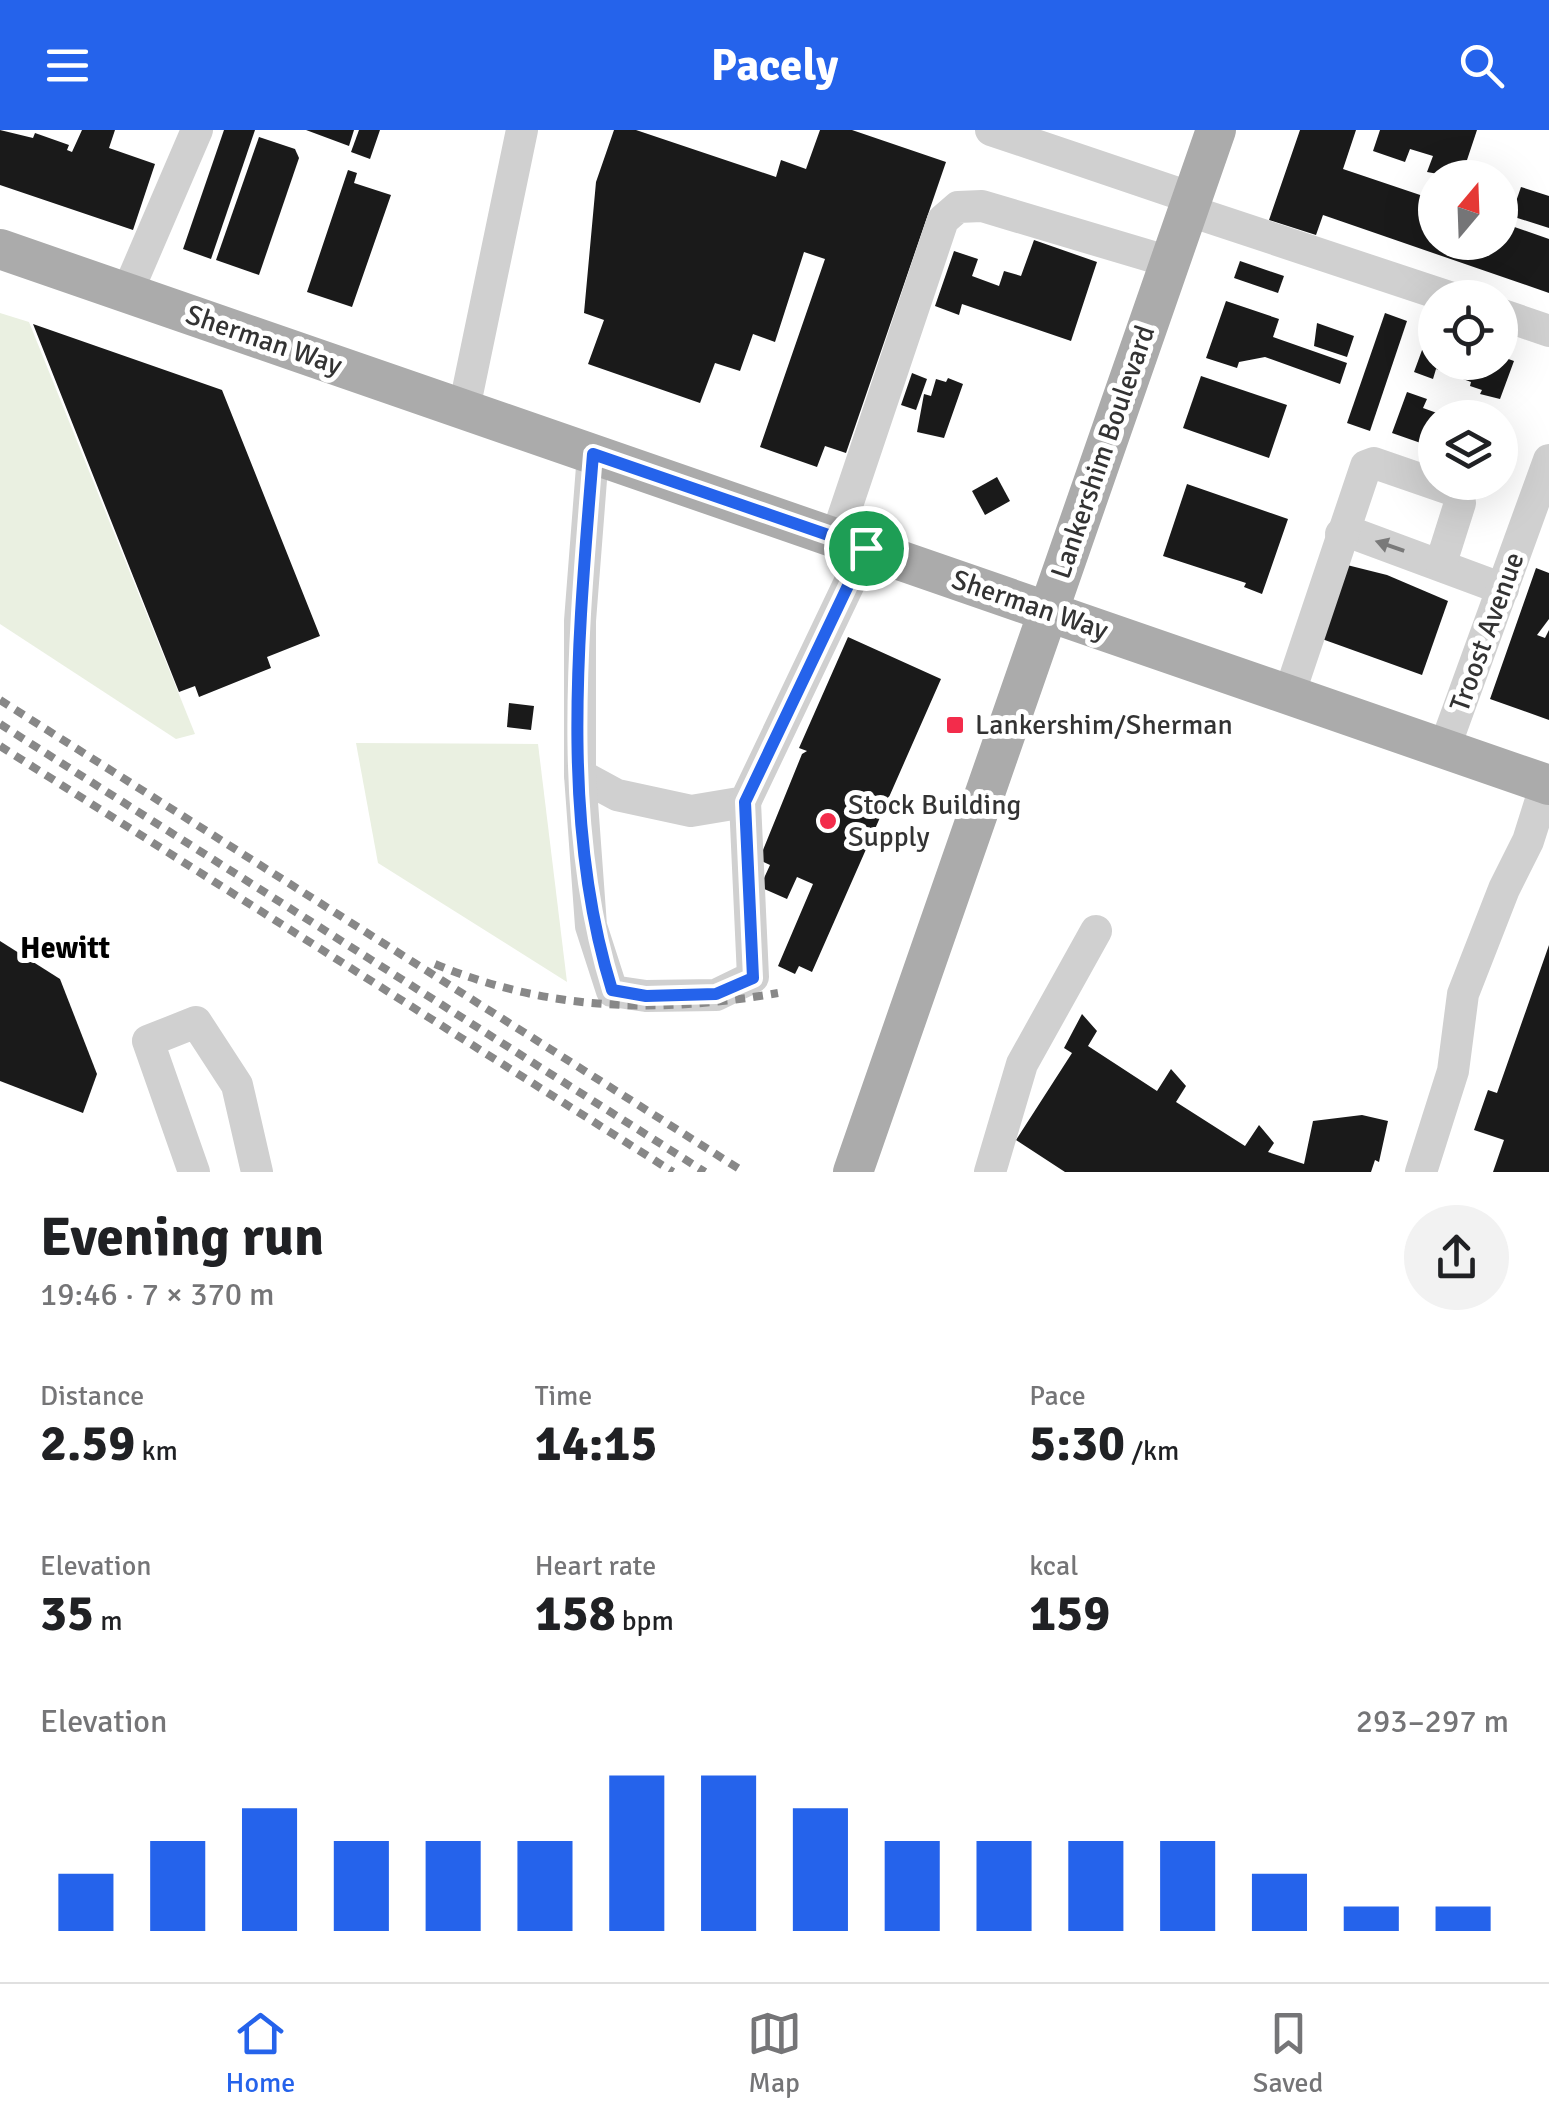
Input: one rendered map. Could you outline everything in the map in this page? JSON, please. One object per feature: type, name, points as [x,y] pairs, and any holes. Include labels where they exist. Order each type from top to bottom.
[{"type":"main road","name":"Lankershim Boulevard","points":[[853,1172],[1216,130]]},
{"type":"main road","name":"Sherman Way","points":[[0,249],[1548,784]]},
{"type":"street","points":[[127,293],[197,130]]},
{"type":"street","points":[[464,409],[522,130]]},
{"type":"street","points":[[992,130],[1418,286]]},
{"type":"street","points":[[593,454],[580,621],[580,775],[592,926],[612,990],[646,996],[716,994],[753,978],[745,802],[850,543],[943,220],[958,207],[982,206],[1170,262]]},
{"type":"street","points":[[1518,321],[1549,332]]},
{"type":"street","name":"Troost Avenue","points":[[1444,748],[1549,460]]},
{"type":"street","points":[[1289,695],[1362,472],[1374,463],[1458,492],[1460,504],[1441,564]]},
{"type":"street","points":[[1341,534],[1352,532],[1502,588]]},
{"type":"street","points":[[580,775],[618,795],[691,811],[745,802]]},
{"type":"street","points":[[1421,1172],[1453,1072],[1463,994],[1504,889],[1528,842],[1548,784]]},
{"type":"street","points":[[990,1172],[1022,1064],[1096,931]]},
{"type":"street","points":[[194,1172],[148,1041],[196,1022],[238,1085],[257,1172]]},
{"type":"green space","points":[[0,313],[29,322],[195,734],[176,739],[0,624]]},
{"type":"green space","points":[[356,743],[538,744],[567,982],[378,863]]},
{"type":"building","points":[[0,130],[33,138],[35,133],[69,145],[67,150],[72,152],[82,130],[115,130],[109,148],[155,164],[133,230],[0,185]]},
{"type":"building","points":[[224,130],[255,130],[211,259],[183,249]]},
{"type":"building","points":[[306,130],[354,130],[349,146]]},
{"type":"building","points":[[359,130],[380,130],[370,159],[351,152]]},
{"type":"building","points":[[614,130],[636,130],[776,177],[781,160],[806,169],[820,130],[852,130],[946,162],[846,453],[825,446],[817,467],[760,447],[825,259],[804,252],[775,342],[753,334],[740,371],[715,363],[700,403],[588,364],[604,320],[584,313],[596,182]]},
{"type":"building","points":[[1300,130],[1356,130],[1343,169],[1418,194],[1418,248],[1323,215],[1316,235],[1269,220]]},
{"type":"building","points":[[1380,130],[1477,130],[1467,160],[1432,160],[1433,156],[1410,149],[1405,162],[1373,151]]},
{"type":"building","points":[[259,137],[295,149],[299,158],[259,275],[216,260]]},
{"type":"building","points":[[348,170],[357,173],[354,183],[391,195],[352,307],[307,292]]},
{"type":"building","points":[[1521,187],[1549,196],[1549,228],[1518,218]]},
{"type":"building","points":[[1518,228],[1549,239],[1549,293],[1453,260],[1518,260]]},
{"type":"building","points":[[1034,240],[1097,262],[1071,341],[962,304],[959,315],[935,306],[954,251],[978,259],[972,276],[999,286],[1004,271],[1021,276]]},
{"type":"building","points":[[1240,261],[1284,276],[1278,293],[1234,278]]},
{"type":"building","points":[[1226,301],[1279,319],[1273,337],[1347,363],[1340,384],[1265,357],[1239,362],[1237,368],[1206,358]]},
{"type":"building","points":[[1385,313],[1407,321],[1370,431],[1347,423]]},
{"type":"building","points":[[1317,323],[1354,336],[1347,357],[1314,346]]},
{"type":"building","points":[[33,324],[222,390],[320,636],[267,657],[271,668],[199,697],[195,686],[179,692]]},
{"type":"building","points":[[912,373],[927,379],[916,410],[901,405]]},
{"type":"building","points":[[1201,376],[1287,405],[1269,458],[1183,428]]},
{"type":"building","points":[[948,378],[963,384],[944,438],[917,432],[924,394],[931,396],[936,379],[946,382]]},
{"type":"building","points":[[1466,380],[1507,380],[1500,399],[1480,394],[1482,390],[1470,386],[1471,382]]},
{"type":"building","points":[[1407,392],[1427,399],[1418,400],[1418,442],[1392,433]]},
{"type":"building","points":[[997,477],[1010,501],[985,515],[972,491]]},
{"type":"building","points":[[1187,484],[1288,519],[1262,594],[1244,587],[1246,583],[1163,556]]},
{"type":"building","points":[[1347,565],[1387,575],[1448,601],[1422,675],[1322,639]]},
{"type":"building","points":[[1536,568],[1549,573],[1549,619],[1537,635],[1545,638],[1549,630],[1549,720],[1490,699]]},
{"type":"building","name":"Stock Building Supply","points":[[848,637],[941,679],[812,972],[799,966],[795,974],[778,966],[813,884],[797,877],[787,899],[760,887],[770,865],[759,860],[802,754],[807,751],[799,748]]},
{"type":"building","points":[[509,703],[534,706],[531,730],[507,727]]},
{"type":"building","points":[[0,941],[60,979],[97,1074],[83,1113],[0,1081]]},
{"type":"building","points":[[1549,945],[1549,1172],[1493,1172],[1504,1140],[1474,1130],[1488,1090],[1497,1093]]},
{"type":"building","points":[[1082,1014],[1097,1031],[1088,1046],[1157,1091],[1171,1069],[1186,1086],[1176,1102],[1245,1146],[1259,1125],[1274,1143],[1268,1152],[1304,1164],[1313,1121],[1362,1115],[1388,1121],[1379,1162],[1375,1160],[1371,1172],[1065,1172],[1016,1140],[1072,1053],[1064,1048]]},
{"type":"railway","points":[[0,700],[744,1172]]},
{"type":"railway","points":[[0,724],[705,1172]]},
{"type":"railway","points":[[0,746],[673,1172]]},
{"type":"railway","points":[[435,964],[520,991],[604,1004],[690,1004],[778,993]]},
{"type":"place","name":"Lankershim/Sherman","points":[[955,725]]},
{"type":"place","name":"Stock Building Supply","points":[[828,821]]},
{"type":"district","name":"Hewitt","points":[[65,948]]},
{"type":"route","points":[[593,454],[866,548],[745,802],[753,978],[716,994],[646,996],[612,990],[592,926],[580,775],[580,621],[593,454]]}]
